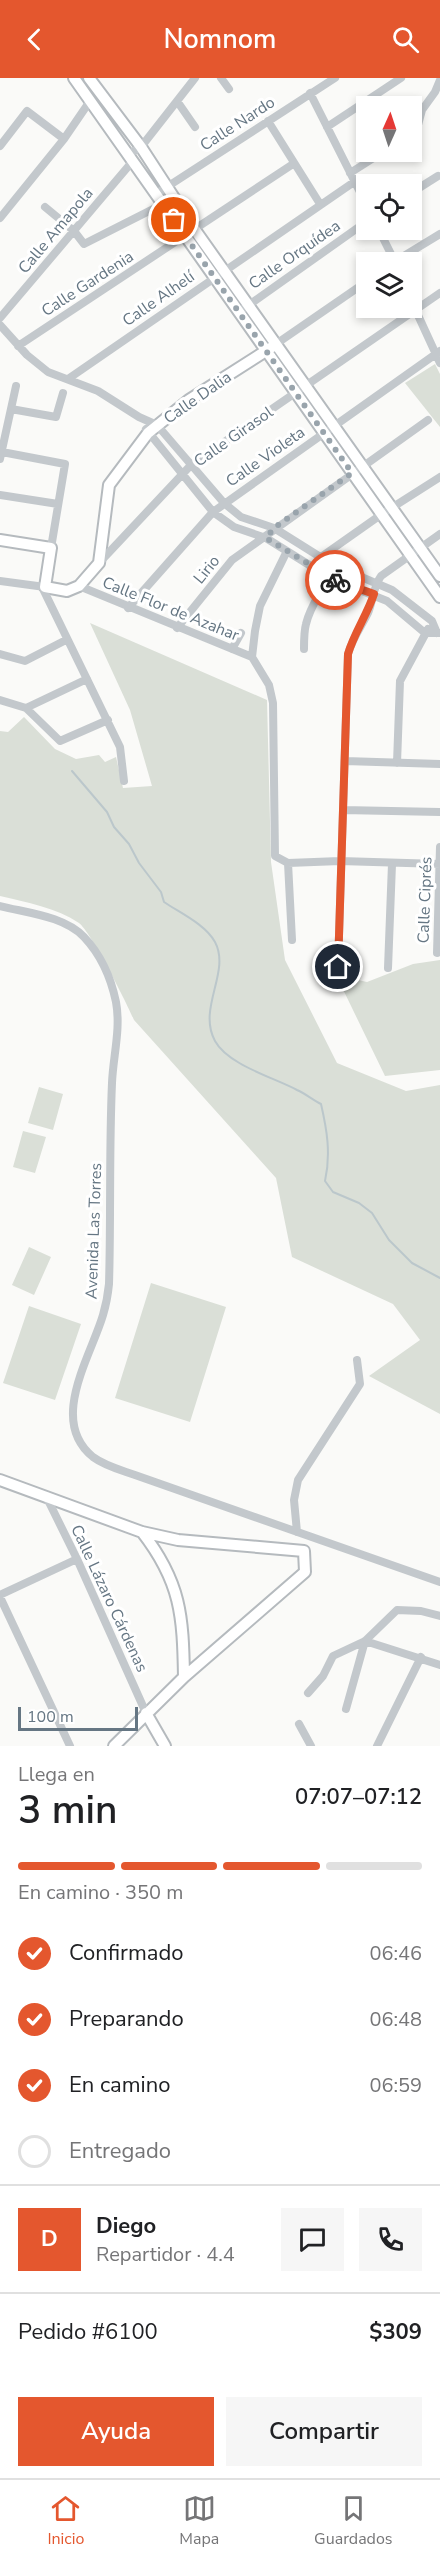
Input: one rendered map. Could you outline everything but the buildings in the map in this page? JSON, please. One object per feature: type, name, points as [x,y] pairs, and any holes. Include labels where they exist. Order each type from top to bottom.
[{"type":"main road","points":[[74,78],[130,158],[160,191],[190,233],[214,277],[239,312],[305,386],[335,426],[362,467],[386,511]]},
{"type":"main road","points":[[89,78],[141,147],[160,191],[163,204],[223,270],[249,304],[295,392],[352,473],[386,511],[415,552],[440,597]]},
{"type":"main road","name":"Calle Dalia","points":[[99,563],[109,485],[153,429],[189,400],[271,347]]},
{"type":"main road","points":[[0,540],[51,548],[45,587],[67,591],[79,586]]},
{"type":"main road","points":[[415,552],[440,576]]},
{"type":"main road","name":"Calle Girasol","points":[[79,586],[99,563]]},
{"type":"main road","points":[[0,1480],[142,1532],[178,1540],[304,1551],[305,1572],[184,1677],[114,1746]]},
{"type":"main road","points":[[142,1532],[160,1555],[172,1580],[180,1606],[184,1677]]},
{"type":"main road","points":[[146,1713],[165,1746]]},
{"type":"street","points":[[130,158],[195,78]]},
{"type":"street","name":"Calle Nardo","points":[[160,191],[335,78]]},
{"type":"street","points":[[327,127],[401,78]]},
{"type":"street","points":[[422,110],[437,86]]},
{"type":"street","points":[[310,93],[356,185]]},
{"type":"street","points":[[0,218],[90,101]]},
{"type":"street","points":[[177,101],[195,127]]},
{"type":"street","points":[[0,146],[27,111],[63,139]]},
{"type":"street","points":[[103,119],[114,113]]},
{"type":"street","points":[[268,121],[320,204]]},
{"type":"street","name":"Calle Amapola","points":[[0,318],[74,231],[130,158]]},
{"type":"street","name":"Calle Alhelí","points":[[68,380],[320,204],[371,162]]},
{"type":"street","name":"Calle Gardenia","points":[[18,346],[293,164]]},
{"type":"street","points":[[422,187],[438,176]]},
{"type":"street","points":[[45,207],[74,231],[84,244],[163,204]]},
{"type":"street","name":"Calle Orquídea","points":[[239,312],[356,229]]},
{"type":"street","points":[[410,252],[440,234]]},
{"type":"street","name":"Calle Dalia","points":[[271,347],[356,289]]},
{"type":"street","name":"Calle Girasol","points":[[422,305],[440,293]]},
{"type":"street","name":"Calle Girasol","points":[[99,563],[181,473],[402,318]]},
{"type":"street","points":[[419,318],[438,356]]},
{"type":"street","points":[[0,325],[18,346],[48,372],[98,391],[140,417],[153,429],[191,465],[224,503],[241,517],[274,528],[333,566],[392,590],[432,621],[438,633],[425,633],[387,601],[330,578],[266,538],[234,527],[213,512],[181,473],[153,429]]},
{"type":"street","name":"Calle Violeta","points":[[128,608],[213,512],[224,503],[438,356]]},
{"type":"street","points":[[16,386],[1,455],[65,464],[51,548]]},
{"type":"street","points":[[11,409],[56,417],[63,393]]},
{"type":"street","name":"Lirio","points":[[177,628],[232,560],[266,538],[274,528],[428,420]]},
{"type":"street","points":[[321,558],[386,511],[440,477]]},
{"type":"street","points":[[0,495],[58,504]]},
{"type":"street","points":[[338,967],[348,654],[368,613],[376,583],[381,576],[440,534]]},
{"type":"street","points":[[287,551],[260,606],[252,657],[269,685],[273,703],[275,856],[288,863],[340,861],[440,864]]},
{"type":"street","points":[[304,648],[305,626],[311,608],[330,578],[333,566]]},
{"type":"street","points":[[0,581],[45,587],[44,591],[66,640],[120,747],[124,781]]},
{"type":"street","name":"Calle Flor de Azahar","points":[[79,586],[252,657]]},
{"type":"street","points":[[397,763],[400,681],[432,621]]},
{"type":"street","points":[[232,649],[241,633]]},
{"type":"street","points":[[0,654],[25,661],[66,640]]},
{"type":"street","points":[[26,708],[87,679]]},
{"type":"street","points":[[0,700],[26,708],[60,741],[108,720]]},
{"type":"street","points":[[345,761],[440,764]]},
{"type":"street","points":[[343,810],[440,812]]},
{"type":"street","name":"Calle Ciprés","points":[[437,953],[440,847]]},
{"type":"street","points":[[288,863],[292,940]]},
{"type":"street","points":[[388,968],[392,864]]},
{"type":"street","name":"Avenida Las Torres","points":[[0,906],[60,922],[83,935],[107,971],[116,1005],[117,1043],[112,1083],[109,1284],[103,1315],[75,1394],[72,1415],[82,1444],[92,1456],[104,1464],[440,1582]]},
{"type":"street","points":[[297,1532],[294,1500],[298,1480],[360,1384],[357,1360]]},
{"type":"street","name":"Calle Lázaro Cárdenas","points":[[46,1496],[146,1713]]},
{"type":"street","points":[[304,1551],[308,1536]]},
{"type":"street","points":[[70,1746],[0,1596],[77,1559]]},
{"type":"street","points":[[308,1693],[323,1676],[333,1656],[365,1641],[397,1610],[421,1611],[440,1616]]},
{"type":"street","points":[[365,1641],[421,1657],[440,1665]]},
{"type":"street","points":[[346,1709],[365,1641]]},
{"type":"street","points":[[377,1746],[421,1657]]},
{"type":"street","points":[[299,1724],[311,1746]]},
{"type":"shaded area","points":[[435,364],[440,374],[440,427],[405,383]]},
{"type":"shaded area","points":[[90,623],[267,700],[271,862],[285,960],[337,1063],[406,1091],[440,1085],[440,1414],[369,1376],[420,1340],[393,1304],[292,1257],[276,1178],[134,1020],[85,929],[79,923],[51,909],[0,896],[0,731],[8,732],[24,717],[55,749],[76,759],[99,755],[105,762],[116,757],[123,788],[152,786],[130,710]]},
{"type":"shaded area","points":[[440,960],[440,1070],[385,1076],[336,975],[367,982],[413,964]]},
{"type":"shaded area","points":[[39,1087],[63,1094],[53,1130],[28,1123]]},
{"type":"shaded area","points":[[23,1131],[46,1137],[35,1173],[13,1167]]},
{"type":"shaded area","points":[[29,1247],[51,1257],[34,1295],[12,1285]]},
{"type":"shaded area","points":[[151,1283],[226,1307],[190,1422],[115,1398]]},
{"type":"shaded area","points":[[29,1306],[81,1324],[55,1400],[3,1383]]},
{"type":"waterway","points":[[72,771],[107,812],[114,827],[129,844],[139,863],[161,892],[164,902],[199,924],[215,942],[219,954],[219,965],[211,1003],[210,1029],[221,1050],[241,1064],[321,1104],[328,1142],[325,1181],[333,1192],[359,1203],[372,1213],[389,1240],[412,1263],[440,1278]]},
{"type":"way so far","points":[[174,220],[352,473],[274,528],[266,538],[335,580]]},
{"type":"route","points":[[335,580],[374,594],[368,613],[348,654],[338,967]]}]
